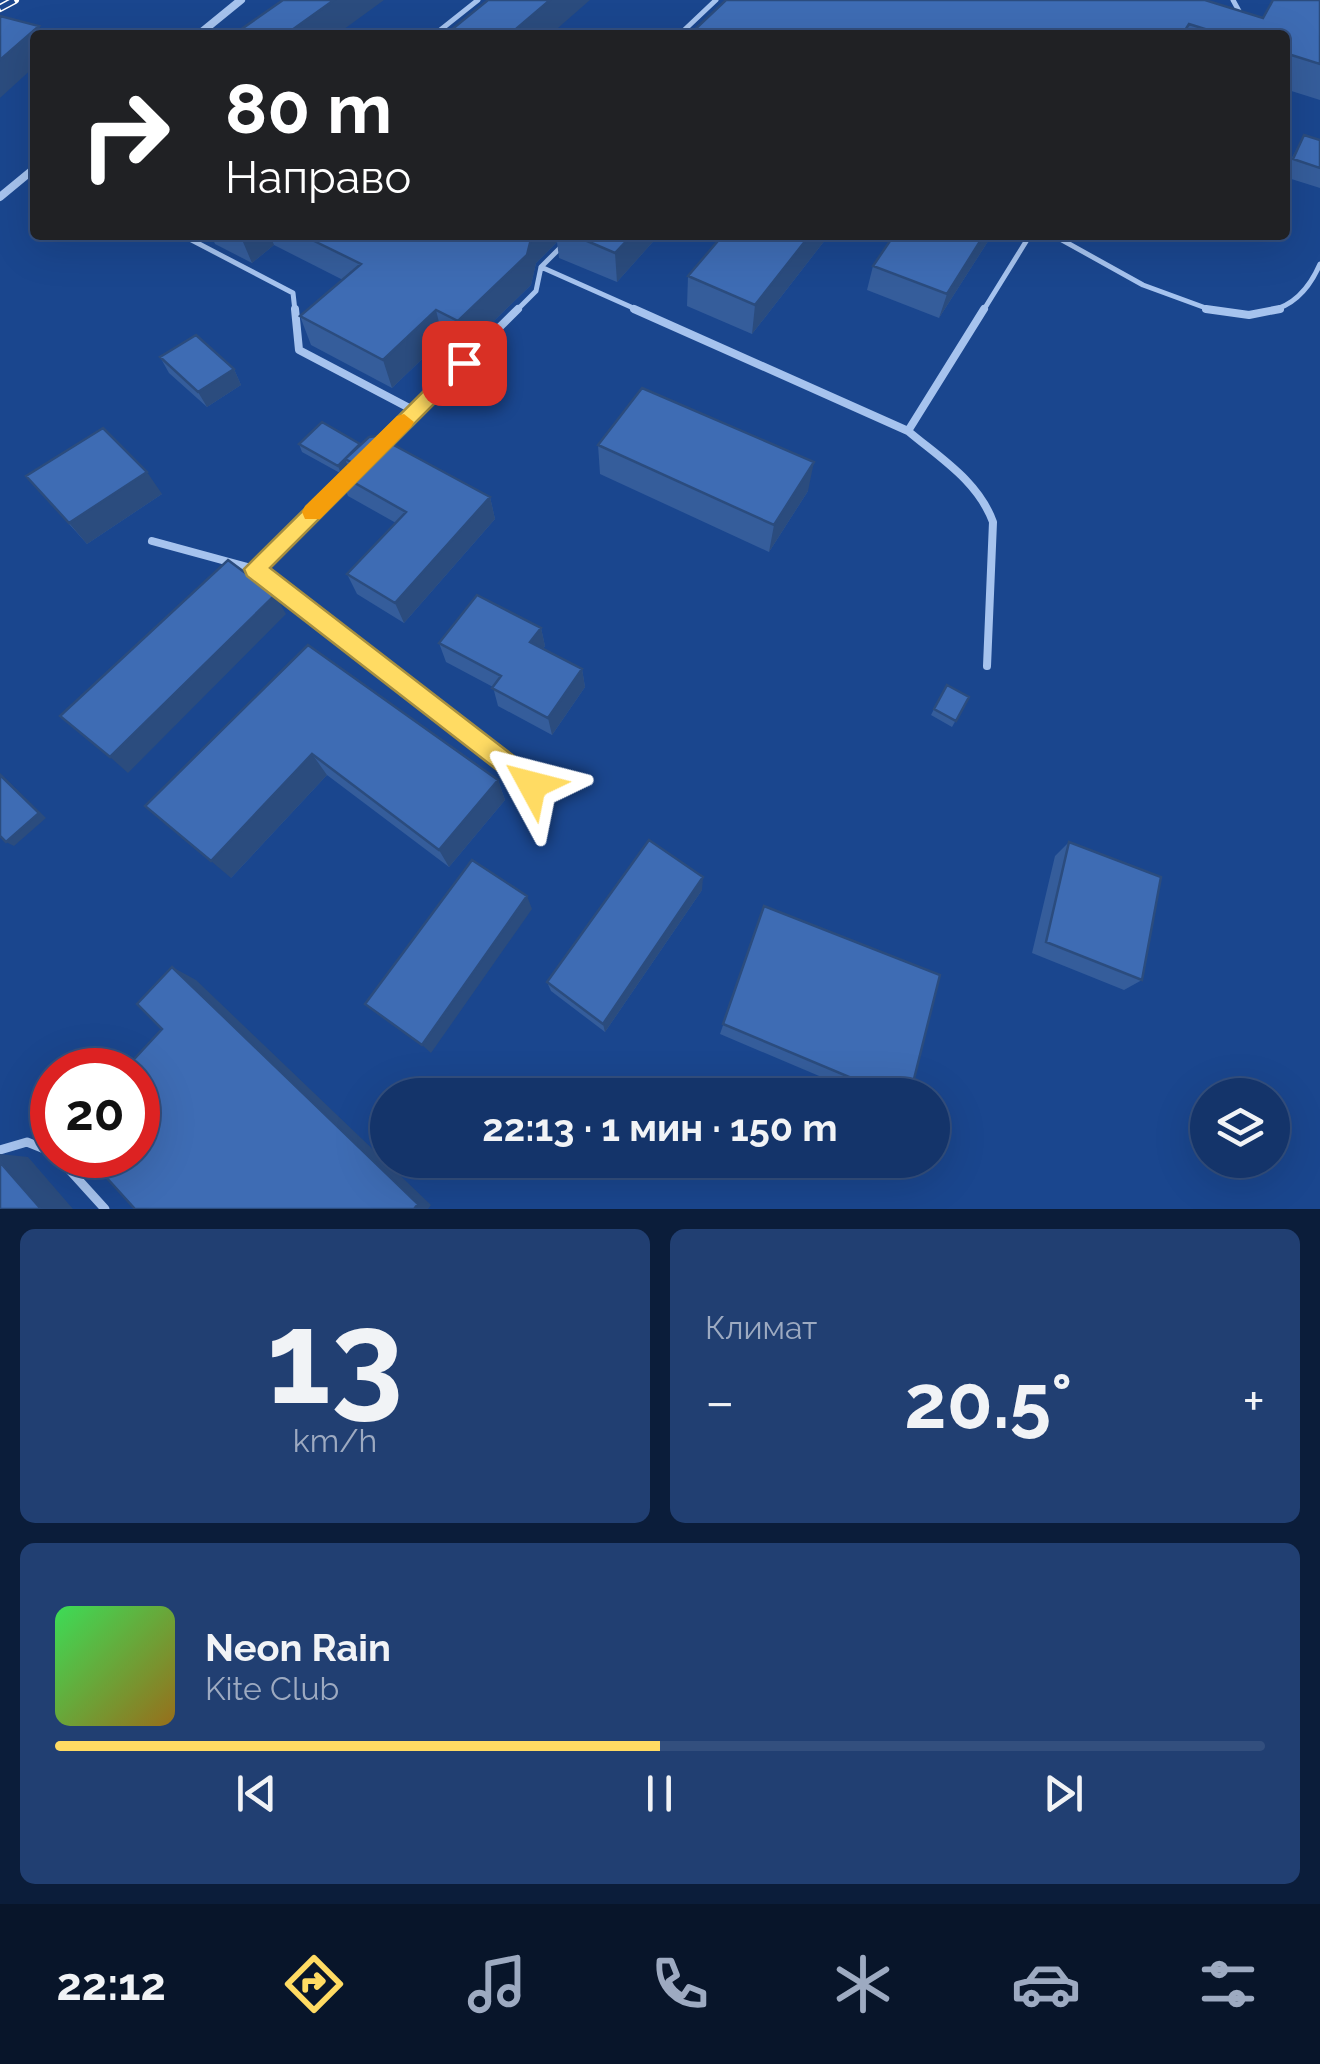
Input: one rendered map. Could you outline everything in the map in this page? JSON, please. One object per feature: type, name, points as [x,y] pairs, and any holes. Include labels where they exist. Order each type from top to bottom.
[{"type":"street","points":[[204,30],[241,0]]},
{"type":"street","points":[[0,197],[30,172]]},
{"type":"lane","points":[[440,30],[478,0]]},
{"type":"lane","points":[[706,0],[715,1]]},
{"type":"lane","points":[[1230,23],[1239,10],[1233,0]]},
{"type":"lane","points":[[684,30],[715,1]]},
{"type":"lane","points":[[192,240],[293,293],[299,350],[415,411]]},
{"type":"lane","points":[[375,450],[536,291],[541,267],[568,240]]},
{"type":"lane","points":[[908,431],[1027,240]]},
{"type":"lane","points":[[1062,240],[1150,288],[1229,316],[1259,316],[1282,306],[1306,291],[1320,264]]},
{"type":"lane","points":[[541,267],[908,431],[970,484],[985,500],[993,522],[988,666]]},
{"type":"lane","points":[[255,569],[362,464]]},
{"type":"lane","points":[[152,540],[255,569],[532,785]]},
{"type":"lane","points":[[0,1150],[30,1142]]},
{"type":"lane","points":[[76,1178],[105,1209]]},
{"type":"building","points":[[283,0],[334,0],[292,30],[240,30]]},
{"type":"building","points":[[488,0],[550,0],[515,30],[451,30]]},
{"type":"building","points":[[726,0],[1205,0],[1263,18],[1273,0],[1320,0],[1320,64],[1290,55],[1290,30],[1208,30],[1189,24],[1185,30],[694,30]]},
{"type":"building","points":[[0,16],[39,26],[30,30],[0,60]]},
{"type":"building","points":[[1304,135],[1320,140],[1320,168],[1293,159]]},
{"type":"building","points":[[312,240],[531,240],[527,255],[458,321],[436,310],[383,360],[300,316],[361,264]]},
{"type":"building","points":[[585,240],[627,240],[615,253]]},
{"type":"building","points":[[719,240],[806,240],[755,305],[688,276]]},
{"type":"building","points":[[891,240],[981,240],[947,294],[873,266]]},
{"type":"building","points":[[196,335],[234,369],[198,392],[160,357]]},
{"type":"building","points":[[642,388],[814,462],[774,525],[598,445]]},
{"type":"building","points":[[322,422],[360,444],[338,466],[299,444]]},
{"type":"building","points":[[103,428],[147,472],[69,523],[26,476]]},
{"type":"building","points":[[377,436],[490,497],[395,603],[347,574],[406,512],[339,474],[351,462],[345,459],[369,437]]},
{"type":"building","points":[[228,560],[275,595],[110,757],[60,716]]},
{"type":"building","points":[[477,595],[541,628],[530,642],[582,669],[548,718],[492,688],[501,676],[439,643]]},
{"type":"building","points":[[308,645],[498,780],[439,850],[312,754],[211,861],[145,806]]},
{"type":"building","points":[[947,685],[969,697],[956,721],[934,709]]},
{"type":"building","points":[[0,775],[39,813],[6,842],[0,836]]},
{"type":"building","points":[[649,840],[703,877],[603,1024],[547,982]]},
{"type":"building","points":[[1069,842],[1161,877],[1142,980],[1046,942]]},
{"type":"building","points":[[472,860],[527,896],[422,1045],[365,1004]]},
{"type":"building","points":[[764,906],[940,975],[914,1078],[852,1078],[723,1024]]},
{"type":"building","points":[[172,967],[370,1158],[370,1178],[391,1178],[418,1204],[414,1209],[135,1209],[107,1178],[160,1178],[160,1048],[144,1048],[162,1029],[137,1004]]},
{"type":"building","points":[[0,1162],[41,1209],[0,1209]]},
{"type":"railway","points":[[0,8],[15,0]]},
{"type":"slow traffic","points":[[313,512],[404,422]]},
{"type":"route","points":[[464,363],[255,569],[532,785]]}]
